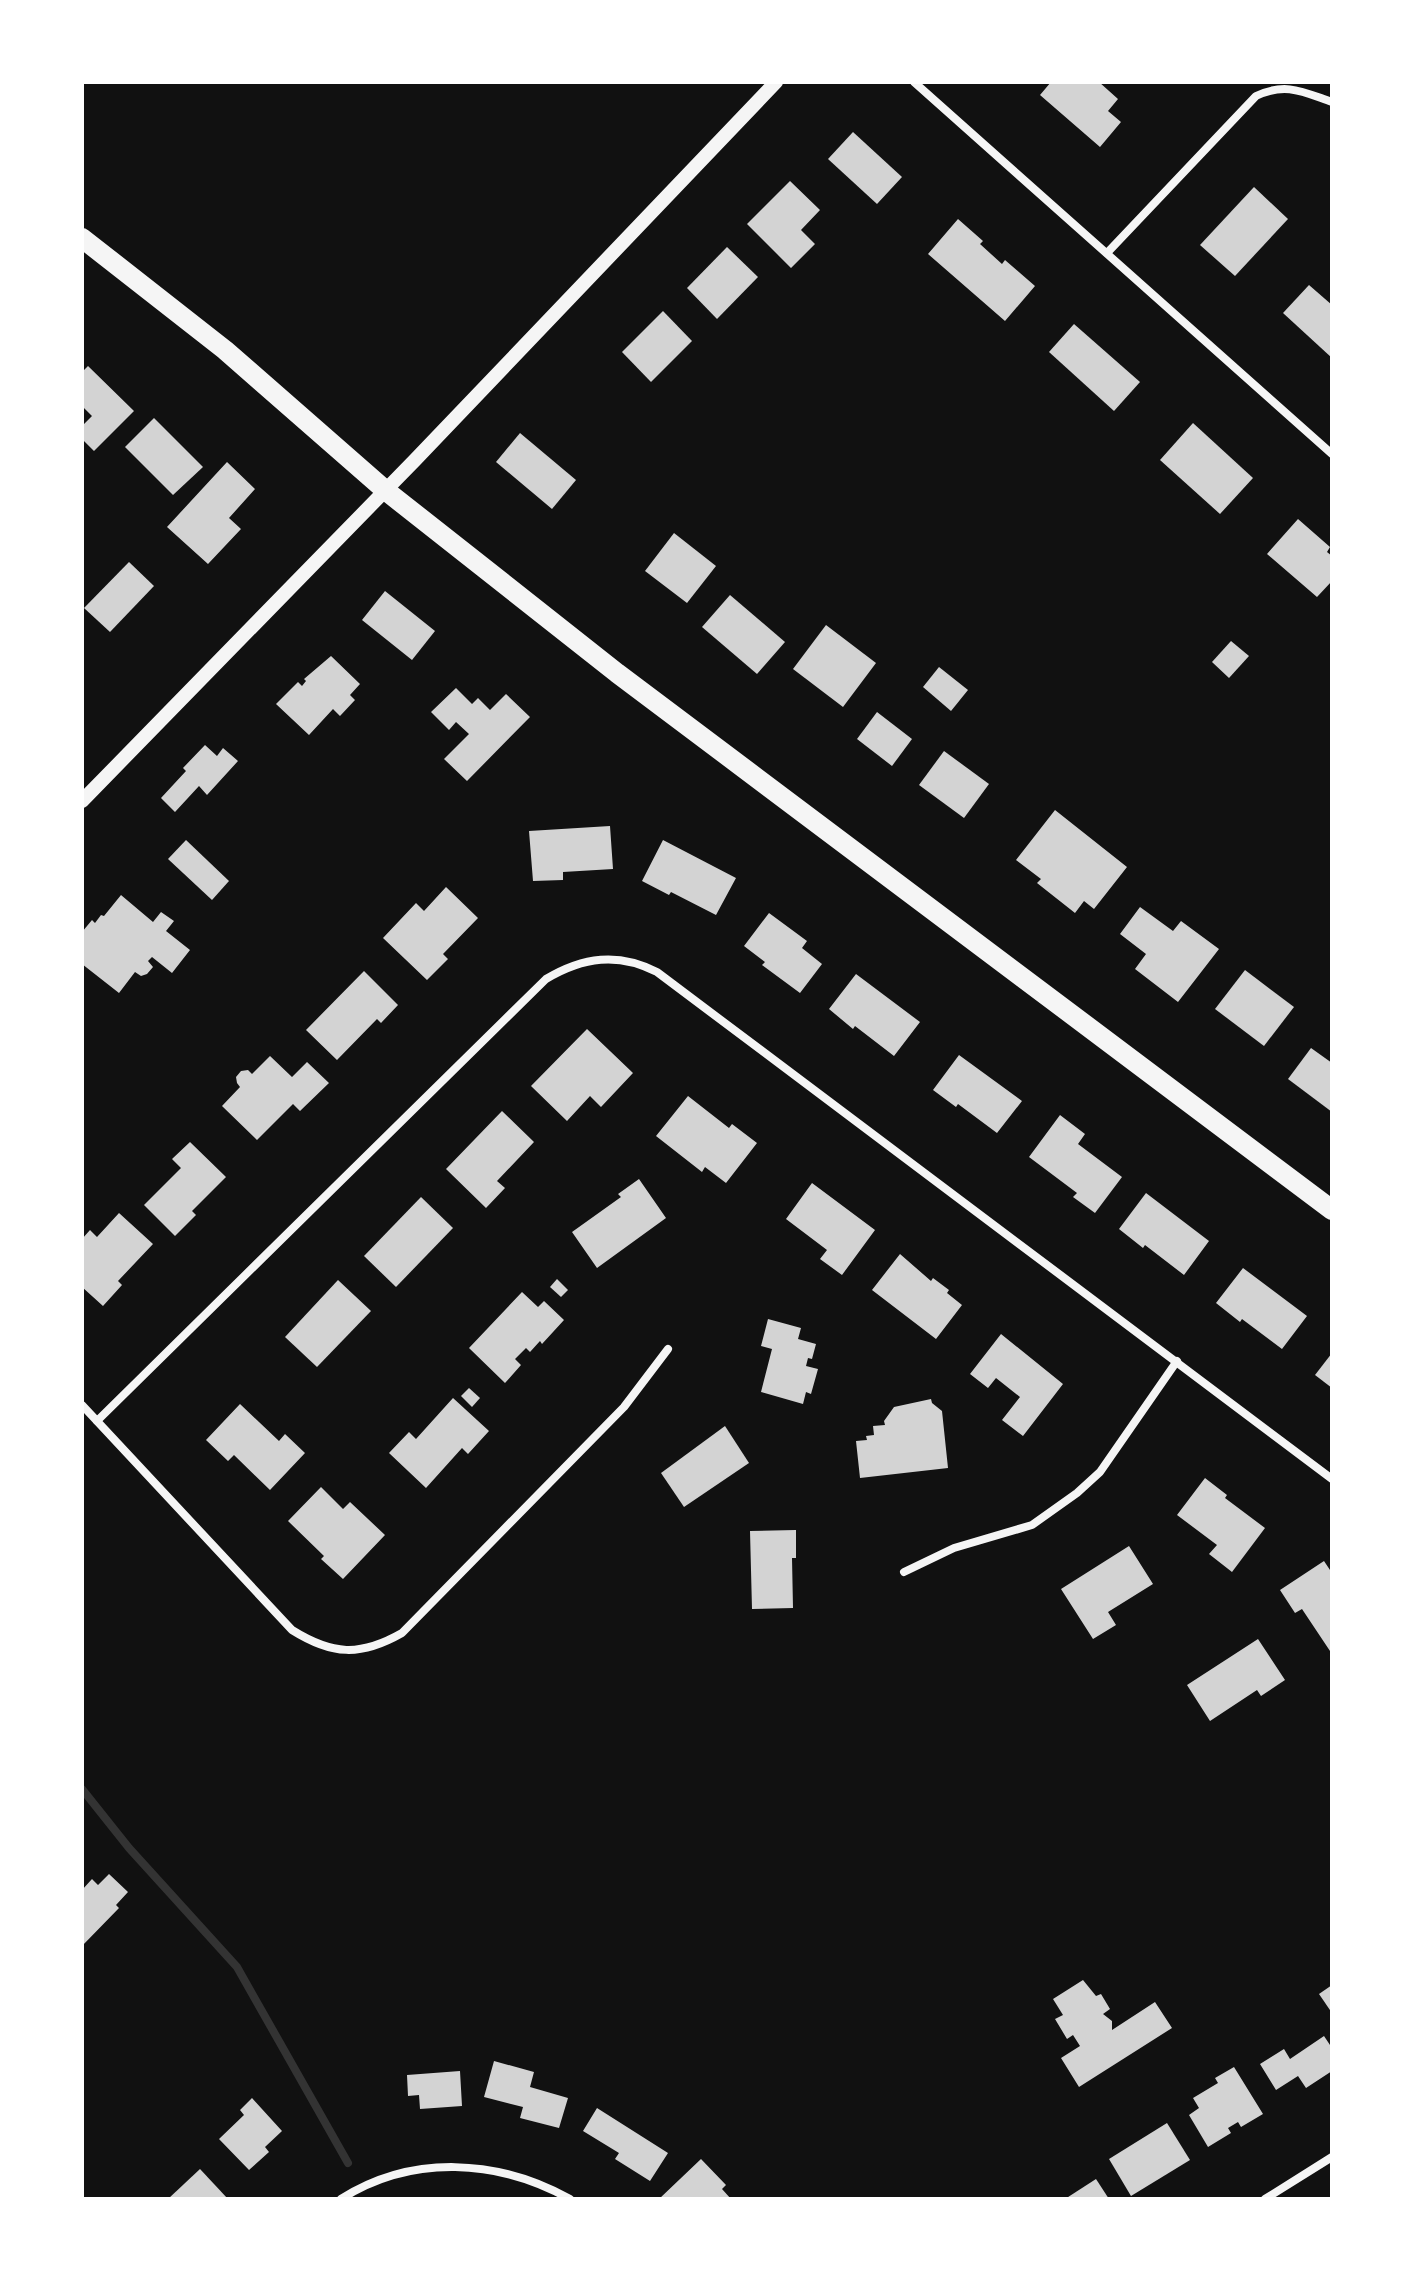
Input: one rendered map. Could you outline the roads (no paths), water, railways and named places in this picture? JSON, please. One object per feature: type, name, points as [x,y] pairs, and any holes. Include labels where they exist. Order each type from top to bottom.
[{"type":"main road","points":[[82,238],[225,350],[385,490],[617,673],[1332,1210]]},
{"type":"street","points":[[82,801],[776,82]]},
{"type":"street","points":[[914,82],[1332,454]]},
{"type":"street","points":[[1107,253],[1256,96],[1273,88],[1293,89],[1332,102]]},
{"type":"street","points":[[97,1421],[546,979],[567,966],[591,959],[617,958],[642,964],[657,972],[1332,1479]]},
{"type":"street","points":[[82,1405],[292,1630],[314,1644],[337,1650],[361,1650],[383,1644],[402,1633],[624,1407],[668,1349]]},
{"type":"street","points":[[904,1572],[954,1548],[1032,1525],[1077,1493],[1100,1472],[1177,1361]]},
{"type":"street","points":[[1265,2199],[1332,2157]]},
{"type":"street","points":[[341,2199],[389,2176],[426,2168],[465,2166],[502,2171],[543,2184],[570,2199]]},
{"type":"waterway","points":[[82,1789],[129,1848],[237,1967],[348,2163]]}]
